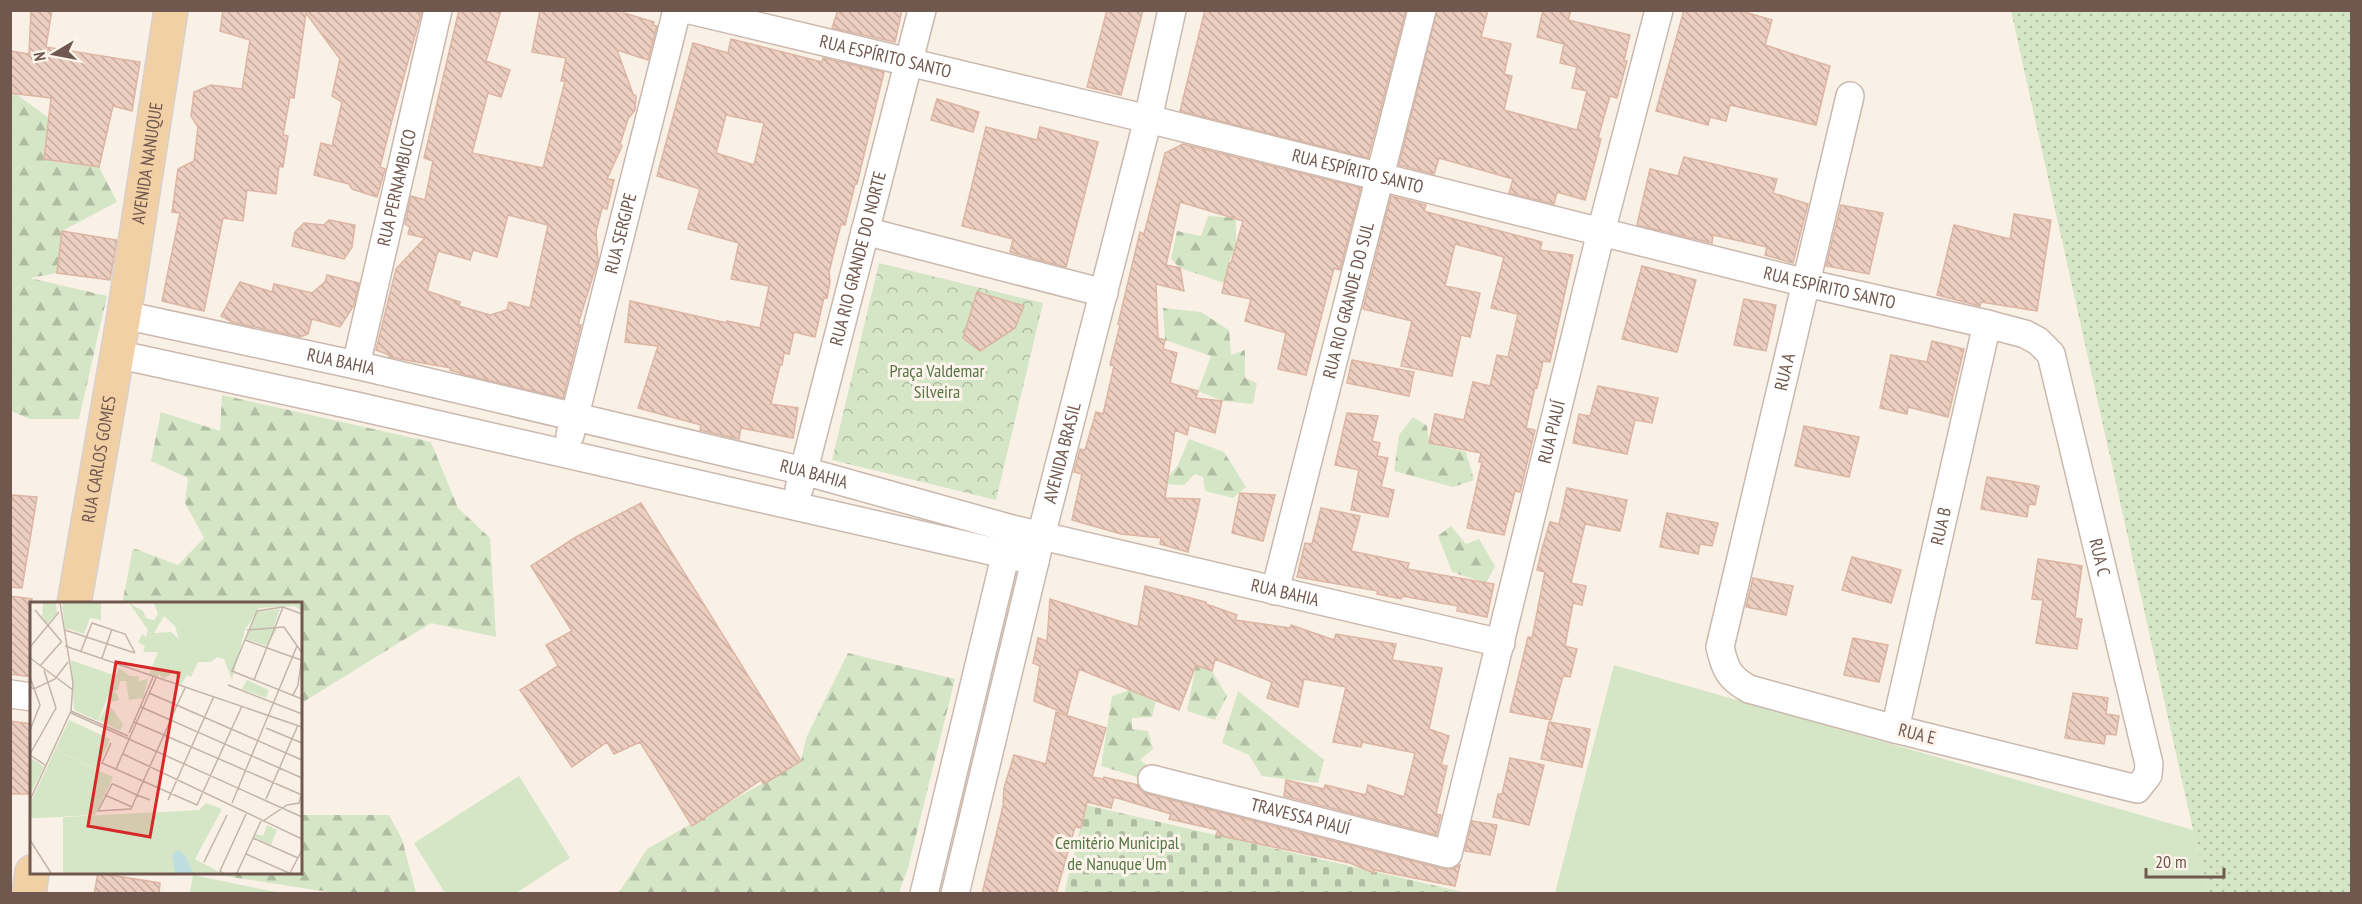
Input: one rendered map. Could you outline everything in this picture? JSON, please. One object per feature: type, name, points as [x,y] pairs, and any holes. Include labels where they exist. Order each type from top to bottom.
[{"type":"main road","name":"AVENIDA NANUQUE","points":[[124,315],[171,10]]},
{"type":"main road","name":"RUA CARLOS GOMES","points":[[74,602],[124,315]]},
{"type":"main road","points":[[29,894],[32,874]]},
{"type":"street","name":"RUA PERNAMBUCO","points":[[356,365],[438,10]]},
{"type":"street","name":"RUA SERGIPE","points":[[566,454],[677,10]]},
{"type":"street","name":"RUA ESPÍRITO SANTO","points":[[690,10],[1148,119],[1806,283],[2025,334]]},
{"type":"street","name":"RUA RIO GRANDE DO NORTE","points":[[794,507],[922,10]]},
{"type":"street","name":"AVENIDA BRASIL","points":[[955,894],[1038,549],[1148,119],[1172,10]]},
{"type":"street","name":"RUA RIO GRANDE DO SUL","points":[[1275,591],[1422,10]]},
{"type":"street","name":"RUA PIAUÍ","points":[[1448,854],[1601,232],[1659,10]]},
{"type":"street","name":"RUA A","points":[[1720,648],[1850,96]]},
{"type":"street","points":[[866,231],[1104,292]]},
{"type":"street","name":"RUA BAHIA","points":[[124,315],[356,365],[804,471],[1009,542]]},
{"type":"street","name":"RUA B","points":[[1895,729],[1987,324]]},
{"type":"street","name":"RUA C","points":[[2025,334],[2038,341],[2051,354],[2149,764],[2148,775],[2137,789]]},
{"type":"street","name":"RUA BAHIA","points":[[116,354],[794,507],[1009,542],[1275,591],[1501,643]]},
{"type":"street","points":[[924,894],[1009,542]]},
{"type":"street","name":"RUA E","points":[[1720,648],[1724,664],[1734,681],[1749,689],[1895,729],[2137,789]]},
{"type":"street","points":[[10,694],[30,697]]},
{"type":"street","name":"TRAVESSA PIAUÍ","points":[[1152,779],[1448,854]]},
{"type":"green space","points":[[2011,11],[2351,11],[2351,893],[2209,893],[2193,830]]},
{"type":"green space","points":[[11,93],[16,94],[49,118],[44,159],[99,167],[117,202],[62,231],[57,273],[30,278],[107,296],[79,419],[30,419],[11,411]]},
{"type":"green space","points":[[1208,216],[1236,218],[1236,245],[1224,283],[1180,268],[1171,259],[1177,231],[1201,236]]},
{"type":"green space","name":"Praça Valdemar Silveira","points":[[879,263],[1043,303],[996,500],[832,460]]},
{"type":"green space","points":[[1163,308],[1201,312],[1229,330],[1231,355],[1245,350],[1245,378],[1257,383],[1253,404],[1223,401],[1198,391],[1211,356],[1165,340]]},
{"type":"green space","points":[[222,395],[431,442],[458,508],[490,538],[496,637],[431,623],[302,703],[302,602],[122,602],[133,548],[178,565],[204,538],[185,503],[188,478],[151,461],[161,412],[220,431]]},
{"type":"green space","points":[[1413,417],[1427,426],[1429,443],[1466,452],[1474,480],[1453,487],[1394,471],[1399,435]]},
{"type":"green space","points":[[1189,439],[1224,452],[1246,487],[1233,498],[1205,491],[1203,477],[1195,474],[1184,485],[1163,484],[1178,465]]},
{"type":"green space","points":[[1451,526],[1466,544],[1479,539],[1495,566],[1486,583],[1452,572],[1438,536]]},
{"type":"green space","points":[[848,653],[955,679],[908,868],[899,893],[618,894],[647,849],[801,761],[806,738]]},
{"type":"green space","points":[[1196,665],[1212,671],[1227,696],[1215,720],[1187,711]]},
{"type":"green space","points":[[1614,665],[2193,830],[2209,893],[1555,893]]},
{"type":"green space","points":[[1130,690],[1156,701],[1152,717],[1132,718],[1132,729],[1148,731],[1153,749],[1140,760],[1155,771],[1147,780],[1101,766],[1112,696]]},
{"type":"green space","points":[[1238,691],[1324,760],[1318,783],[1262,776],[1249,755],[1222,743]]},
{"type":"green space","points":[[519,776],[570,858],[516,893],[445,893],[414,843]]},
{"type":"green space","name":"Cemitério Municipal de Nanuque Um","points":[[1086,805],[1467,893],[1064,894]]},
{"type":"green space","points":[[302,815],[389,815],[402,839],[416,893],[335,893],[212,874],[302,874]]},
{"type":"green space","points":[[193,875],[281,893],[190,893]]},
{"type":"building","points":[[31,10],[52,10],[46,47],[140,62],[132,111],[113,106],[99,167],[44,159],[51,98],[10,93],[10,51],[29,54]]},
{"type":"building","points":[[223,10],[422,10],[380,167],[385,169],[377,197],[352,189],[349,184],[314,175],[321,143],[332,146],[342,102],[332,96],[340,59],[306,13],[294,98],[290,97],[283,135],[288,136],[283,167],[279,166],[276,194],[247,190],[243,221],[223,218],[204,311],[162,301],[180,213],[172,212],[178,169],[194,161],[198,127],[191,116],[194,92],[211,85],[242,89],[250,40],[220,31]]},
{"type":"building","points":[[459,10],[501,10],[486,61],[510,70],[501,97],[488,93],[472,153],[543,168],[565,81],[561,81],[566,58],[532,52],[540,10],[623,10],[624,13],[654,22],[653,25],[657,26],[648,60],[617,50],[633,94],[636,96],[635,110],[628,119],[620,144],[622,146],[607,179],[614,180],[607,209],[602,208],[596,232],[598,260],[578,324],[581,325],[563,398],[466,375],[450,370],[451,368],[389,357],[376,350],[396,269],[425,238],[408,234],[410,227],[405,224],[411,196],[425,200],[433,161],[424,158]],"holes":[[[508,215],[548,225],[530,308],[509,302],[507,310],[490,315],[459,306],[460,302],[427,291],[438,251],[470,260],[473,250],[497,257]]]},
{"type":"building","points":[[838,10],[902,10],[895,42],[832,28]]},
{"type":"building","points":[[1107,10],[1143,10],[1121,95],[1087,87]]},
{"type":"building","points":[[1205,10],[1406,10],[1368,158],[1180,111]]},
{"type":"building","points":[[1437,10],[1488,10],[1481,37],[1511,44],[1504,74],[1512,76],[1504,110],[1577,130],[1587,91],[1572,88],[1577,67],[1560,63],[1564,44],[1537,37],[1543,10],[1571,10],[1568,20],[1630,35],[1624,61],[1627,61],[1617,98],[1610,96],[1598,138],[1601,139],[1585,200],[1557,192],[1554,204],[1509,193],[1513,179],[1439,158],[1434,174],[1399,165]]},
{"type":"building","points":[[1684,10],[1738,10],[1772,20],[1765,45],[1830,66],[1816,125],[1730,105],[1726,121],[1710,117],[1708,125],[1656,111]]},
{"type":"building","points":[[731,39],[822,62],[823,58],[884,72],[857,184],[855,184],[845,225],[841,224],[829,272],[827,298],[824,297],[815,337],[794,332],[789,354],[784,353],[782,365],[780,365],[771,404],[798,408],[793,438],[741,428],[739,439],[700,430],[701,425],[638,408],[658,346],[625,342],[630,301],[727,323],[727,321],[760,328],[769,286],[731,279],[739,243],[688,229],[700,189],[657,176],[693,43],[728,53]],"holes":[[[726,115],[764,123],[754,165],[716,153]]]},
{"type":"building","points":[[937,99],[979,112],[973,132],[931,120]]},
{"type":"building","points":[[986,127],[1037,140],[1040,127],[1098,142],[1066,267],[1010,252],[1013,239],[962,226]]},
{"type":"building","points":[[1183,144],[1361,188],[1340,270],[1334,268],[1306,375],[1278,369],[1286,333],[1245,321],[1251,299],[1222,293],[1243,221],[1180,202],[1166,265],[1180,268],[1184,291],[1156,284],[1158,338],[1165,340],[1163,349],[1177,353],[1170,383],[1198,391],[1196,398],[1222,401],[1215,433],[1189,425],[1187,435],[1175,430],[1165,498],[1200,499],[1188,552],[1160,544],[1161,538],[1121,534],[1072,520],[1082,474],[1074,472],[1080,449],[1085,450],[1096,412],[1103,414],[1114,366],[1110,365],[1120,325],[1118,324],[1140,232],[1144,234],[1165,153]]},
{"type":"building","points":[[1684,157],[1777,179],[1773,193],[1808,204],[1793,263],[1765,255],[1767,247],[1713,235],[1712,243],[1637,225],[1650,169],[1678,176]]},
{"type":"building","points":[[1391,196],[1426,205],[1424,211],[1427,212],[1542,242],[1540,250],[1573,255],[1550,362],[1543,361],[1537,388],[1535,387],[1526,428],[1535,430],[1520,492],[1515,491],[1504,535],[1467,528],[1482,462],[1479,462],[1481,453],[1429,443],[1435,414],[1464,420],[1473,382],[1490,386],[1497,355],[1508,357],[1518,314],[1491,308],[1504,257],[1455,244],[1445,286],[1480,293],[1470,337],[1461,335],[1452,376],[1401,366],[1412,321],[1363,309]]},
{"type":"building","points":[[1841,205],[1883,213],[1869,274],[1826,266]]},
{"type":"building","points":[[2014,214],[2051,220],[2037,311],[1981,302],[1980,306],[1937,295],[1954,225],[2010,239]]},
{"type":"building","points":[[329,220],[355,225],[352,247],[344,259],[292,246],[295,232],[304,223],[324,225]]},
{"type":"building","points":[[62,231],[117,240],[110,280],[57,273]]},
{"type":"building","points":[[1642,266],[1696,280],[1677,352],[1622,339]]},
{"type":"building","points":[[327,275],[359,283],[354,305],[340,327],[312,319],[308,334],[300,337],[232,322],[221,316],[240,282],[272,292],[274,284],[312,293],[325,282]]},
{"type":"building","points":[[977,292],[1024,306],[1015,328],[980,351],[963,338]]},
{"type":"building","points":[[1744,299],[1776,305],[1766,351],[1734,345]]},
{"type":"building","points":[[1932,341],[1964,349],[1948,417],[1908,407],[1907,414],[1880,408],[1891,355],[1927,362]]},
{"type":"building","points":[[1352,360],[1414,372],[1409,396],[1347,383]]},
{"type":"building","points":[[1598,386],[1658,398],[1652,423],[1635,420],[1627,454],[1573,443],[1579,414],[1590,416]]},
{"type":"building","points":[[1347,413],[1378,416],[1372,441],[1380,443],[1377,456],[1388,458],[1381,487],[1394,490],[1388,517],[1351,510],[1359,470],[1335,465]]},
{"type":"building","points":[[1804,426],[1859,437],[1849,477],[1795,466]]},
{"type":"building","points":[[1987,477],[2039,486],[2035,505],[2029,504],[2027,517],[1981,509]]},
{"type":"building","points":[[1567,488],[1627,500],[1620,531],[1585,524],[1571,583],[1586,586],[1582,605],[1573,603],[1565,646],[1577,649],[1570,677],[1563,676],[1551,720],[1510,712],[1528,637],[1532,638],[1545,572],[1537,570],[1542,549],[1550,522],[1559,524]]},
{"type":"building","points":[[1240,493],[1275,495],[1263,541],[1232,533]]},
{"type":"building","points":[[13,495],[37,497],[22,588],[10,587],[10,507]]},
{"type":"building","points":[[641,503],[801,761],[764,784],[761,780],[692,826],[640,742],[614,754],[607,742],[572,767],[520,690],[558,666],[546,645],[572,631],[531,566],[576,537]]},
{"type":"building","points":[[1321,508],[1360,516],[1351,551],[1409,563],[1407,569],[1494,584],[1487,617],[1457,611],[1458,606],[1402,596],[1401,599],[1377,594],[1378,591],[1297,577],[1305,543],[1312,544]]},
{"type":"building","points":[[1667,513],[1718,523],[1712,546],[1700,544],[1698,554],[1660,547]]},
{"type":"building","points":[[1852,557],[1901,570],[1891,603],[1842,590]]},
{"type":"building","points":[[2038,559],[2082,566],[2075,618],[2082,619],[2077,649],[2036,643],[2043,600],[2032,599]]},
{"type":"building","points":[[1753,578],[1793,586],[1786,615],[1746,607]]},
{"type":"building","points":[[1145,586],[1206,602],[1206,604],[1237,615],[1235,620],[1290,628],[1291,625],[1334,640],[1336,634],[1396,644],[1392,660],[1442,668],[1429,729],[1449,736],[1441,765],[1447,766],[1436,814],[1441,815],[1436,835],[1284,796],[1286,780],[1324,789],[1325,785],[1366,795],[1368,785],[1404,797],[1415,753],[1362,742],[1361,747],[1333,742],[1346,687],[1304,679],[1298,707],[1267,698],[1272,682],[1215,659],[1212,671],[1196,665],[1179,710],[1079,669],[1067,714],[1034,701],[1040,666],[1033,663],[1038,638],[1047,641],[1050,599],[1138,627]]},
{"type":"building","points":[[10,596],[32,599],[30,602],[30,677],[10,674]]},
{"type":"building","points":[[1853,638],[1888,645],[1879,682],[1844,675]]},
{"type":"building","points":[[2073,693],[2108,698],[2106,714],[2119,716],[2116,735],[2106,734],[2104,744],[2065,738]]},
{"type":"building","points":[[1056,712],[1106,728],[1092,777],[1103,779],[1104,777],[1138,785],[1141,791],[1148,794],[1444,869],[1453,869],[1460,865],[1455,886],[1374,870],[1374,873],[1350,863],[1216,835],[1218,830],[1169,819],[1171,814],[1114,797],[1111,808],[1087,802],[1081,828],[1075,827],[1056,894],[982,894],[1003,806],[1004,788],[1014,755],[1046,764]]},
{"type":"building","points":[[10,721],[30,724],[30,794],[10,794]]},
{"type":"building","points":[[1549,722],[1590,729],[1582,767],[1541,759]]},
{"type":"building","points":[[1510,758],[1544,765],[1529,825],[1493,817],[1498,794],[1502,794]]},
{"type":"building","points":[[1472,821],[1497,825],[1490,855],[1465,851]]},
{"type":"building","points":[[98,874],[160,883],[159,894],[94,894]]}]
